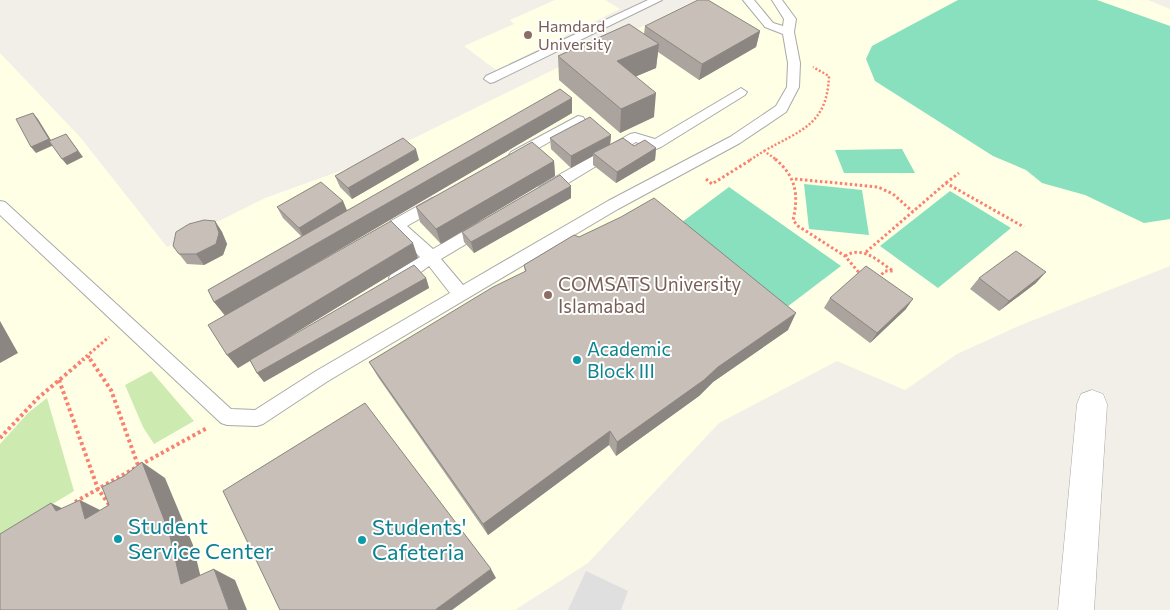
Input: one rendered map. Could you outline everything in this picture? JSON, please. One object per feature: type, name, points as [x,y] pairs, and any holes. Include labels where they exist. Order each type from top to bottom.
[{"type":"street","points":[[1076,610],[1092,404]]},
{"type":"lane","points":[[627,0],[639,8]]},
{"type":"lane","points":[[490,79],[656,0]]},
{"type":"lane","points":[[748,0],[769,25],[788,32]]},
{"type":"lane","points":[[0,206],[227,417],[257,418],[322,376],[613,205],[735,140],[781,109],[793,87],[794,63],[788,32],[790,19],[777,0]]},
{"type":"lane","points":[[533,197],[635,137],[656,144],[741,92]]},
{"type":"lane","points":[[503,163],[578,120]]},
{"type":"lane","points":[[379,235],[445,196]]},
{"type":"lane","points":[[388,283],[490,222]]},
{"type":"lane","points":[[396,225],[431,257],[461,295]]},
{"type":"path","points":[[712,184],[764,152],[777,158],[794,179],[795,211],[793,220],[798,226],[845,256],[862,276],[866,278]]},
{"type":"path","points":[[845,256],[850,253],[866,252],[959,173]]},
{"type":"path","points":[[794,179],[878,187],[893,194],[913,212]]},
{"type":"path","points":[[946,183],[1024,227]]},
{"type":"path","points":[[866,252],[899,275],[893,271],[886,271],[880,277],[871,281]]},
{"type":"path","points":[[0,438],[45,390],[88,356],[125,323]]},
{"type":"path","points":[[88,356],[111,390],[142,475]]},
{"type":"path","points":[[59,380],[98,489],[113,511]]},
{"type":"path","points":[[73,504],[227,417]]},
{"type":"shaded area","name":"Hamdard University","points":[[555,0],[605,0],[620,9],[496,70],[464,46],[514,24],[510,20]]},
{"type":"shaded area","name":"COMSATS University Islamabad","points":[[696,0],[1148,0],[1170,9],[1170,266],[1021,325],[957,354],[905,390],[837,361],[719,423],[588,563],[515,610],[0,610],[0,53],[80,137],[167,247],[265,198],[365,162]]},
{"type":"shaded area","points":[[586,571],[628,591],[621,610],[568,610]]},
{"type":"green space","points":[[958,0],[1097,0],[1170,26],[1170,219],[1144,223],[1085,195],[1042,183],[1026,170],[993,156],[875,81],[866,59],[872,46]]},
{"type":"green space","points":[[902,149],[915,173],[844,173],[835,150]]},
{"type":"green space","points":[[804,184],[862,190],[869,235],[809,229]]},
{"type":"green space","points":[[729,187],[841,266],[783,310],[678,225]]},
{"type":"green space","points":[[950,191],[1011,228],[938,288],[880,246]]},
{"type":"green space","points":[[151,371],[194,421],[154,444],[143,427],[125,385]]},
{"type":"green space","points":[[47,398],[74,491],[0,536],[0,444],[28,413]]},
{"type":"building","points":[[698,0],[708,0],[760,31],[702,64],[645,26]]},
{"type":"building","points":[[629,24],[659,44],[617,61],[656,93],[621,109],[558,56]]},
{"type":"building","points":[[560,89],[572,98],[214,302],[208,290]]},
{"type":"building","points":[[33,113],[49,139],[31,147],[16,119]]},
{"type":"building","points":[[590,117],[611,135],[571,156],[550,138]]},
{"type":"building","points":[[66,134],[78,151],[62,159],[49,141]]},
{"type":"building","points":[[403,138],[416,149],[348,188],[335,176]]},
{"type":"building","points":[[623,138],[634,146],[645,140],[656,148],[617,172],[593,153]]},
{"type":"building","points":[[532,142],[554,161],[436,229],[416,207]]},
{"type":"building","points":[[560,175],[571,186],[471,242],[462,232]]},
{"type":"building","points":[[321,182],[343,201],[299,228],[277,207]]},
{"type":"building","name":"Academic Block III","points":[[654,198],[796,313],[718,367],[704,380],[617,442],[610,431],[483,524],[369,362],[493,287],[526,271],[524,265],[574,235],[579,237],[621,217]]},
{"type":"building","points":[[204,220],[215,221],[219,233],[216,244],[196,254],[179,254],[173,246],[176,232],[189,224]]},
{"type":"building","points":[[391,221],[413,243],[227,355],[208,325]]},
{"type":"building","points":[[1016,251],[1046,272],[1009,301],[979,278]]},
{"type":"building","points":[[414,265],[426,278],[257,373],[250,360]]},
{"type":"building","points":[[866,266],[913,299],[877,333],[830,298]]},
{"type":"building","name":"Students' Cafeteria","points":[[365,403],[491,569],[435,610],[280,610],[223,491]]},
{"type":"building","name":"Student Service Center","points":[[142,462],[169,532],[181,584],[214,569],[229,610],[0,610],[0,534],[51,503],[56,511],[80,500],[85,519],[109,505],[102,487],[124,476]]},
{"type":"place","name":"Hamdard University","points":[[528,35]]},
{"type":"place","name":"COMSATS University Islamabad","points":[[548,295]]},
{"type":"place","name":"Academic Block III","points":[[577,360]]},
{"type":"place","name":"Student Service Center","points":[[118,539]]},
{"type":"place","name":"Students' Cafeteria","points":[[362,540]]}]
